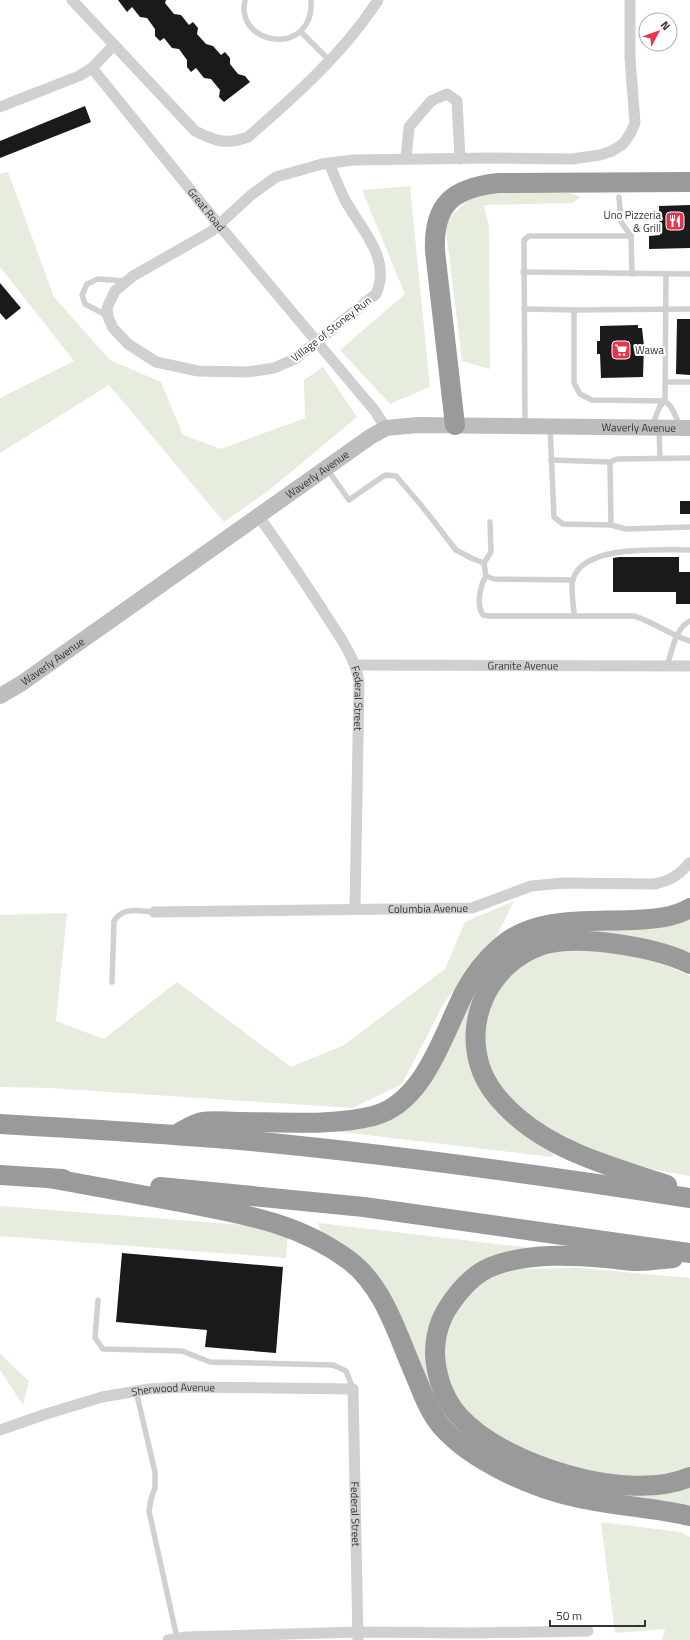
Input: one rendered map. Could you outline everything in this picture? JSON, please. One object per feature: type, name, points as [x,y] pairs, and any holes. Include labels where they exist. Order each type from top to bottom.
[{"type":"highway","points":[[455,425],[434,251],[434,231],[439,214],[448,201],[476,185],[498,183],[690,182]]},
{"type":"highway","points":[[174,1135],[202,1122],[320,1122],[373,1116],[386,1111],[398,1104],[413,1090],[427,1068],[464,992],[481,966],[500,946],[522,932],[546,925],[657,918],[684,912],[690,908]]},
{"type":"highway","points":[[690,964],[660,954],[607,943],[582,941],[543,945],[511,961],[499,973],[483,997],[475,1029],[476,1052],[482,1073],[500,1100],[517,1117],[537,1131],[583,1156],[690,1192]]},
{"type":"highway","points":[[0,1124],[174,1135],[304,1147],[477,1167],[690,1198]]},
{"type":"highway","points":[[0,1175],[262,1196],[364,1207],[690,1253]]},
{"type":"highway","points":[[49,1178],[240,1213],[302,1232],[329,1246],[353,1263],[372,1284],[386,1307],[433,1414],[442,1426],[457,1440],[496,1466],[547,1488],[575,1497],[690,1516]]},
{"type":"highway","points":[[690,1257],[639,1261],[584,1256],[547,1256],[520,1259],[495,1265],[474,1277],[457,1293],[444,1313],[437,1335],[435,1357],[438,1378],[447,1399],[457,1414],[479,1433],[520,1457],[567,1475],[616,1485],[665,1485],[690,1477]]},
{"type":"street","points":[[72,0],[184,121],[195,131],[222,141],[235,141],[248,136],[330,61],[360,26],[378,0]]},
{"type":"street","points":[[108,316],[107,308],[110,298],[115,291],[127,281],[200,239],[219,225],[251,195],[276,177],[329,163],[354,160],[586,158],[612,150],[623,144],[635,123],[630,58],[630,0]]},
{"type":"street","points":[[0,107],[79,76],[92,68],[114,46]]},
{"type":"street","name":"Great Road","points":[[92,68],[219,225],[318,341],[375,411],[386,428]]},
{"type":"street","points":[[406,159],[409,127],[431,101],[446,94],[456,101],[460,159]]},
{"type":"street","name":"Village of Stoney Run","points":[[108,316],[113,328],[128,344],[156,362],[198,371],[248,372],[274,368],[295,359],[376,294],[379,287],[381,267],[374,246],[346,200],[329,163]]},
{"type":"street","name":"Waverly Avenue","points":[[0,696],[22,683],[259,517],[370,437],[386,428],[418,425],[655,428],[685,427]]},
{"type":"street","name":"Federal Street","points":[[259,517],[286,553],[340,638],[355,665],[359,682],[355,909]]},
{"type":"street","name":"Granite Avenue","points":[[355,665],[690,666]]},
{"type":"street","name":"Columbia Avenue","points":[[154,912],[472,908],[531,886],[564,883],[654,884],[672,879],[681,873],[689,863]]},
{"type":"street","name":"Sherwood Avenue","points":[[0,1430],[102,1397],[136,1391],[184,1387],[353,1389]]},
{"type":"street","name":"Federal Street","points":[[353,1389],[358,1636]]},
{"type":"street","points":[[173,1639],[588,1631]]},
{"type":"lane","points":[[246,0],[245,14],[250,25],[258,33],[268,39],[280,40],[291,38],[301,32],[308,22],[312,11],[311,0]]},
{"type":"lane","points":[[301,32],[330,61]]},
{"type":"lane","points":[[619,197],[621,222],[631,236],[632,274]]},
{"type":"lane","points":[[525,426],[523,241],[526,237],[631,236]]},
{"type":"lane","points":[[523,272],[690,274]]},
{"type":"lane","points":[[660,458],[655,428],[660,406],[666,400],[666,274]]},
{"type":"lane","points":[[108,316],[85,304],[82,295],[87,284],[98,279],[127,281]]},
{"type":"lane","points":[[524,309],[690,309]]},
{"type":"lane","points":[[574,310],[574,383],[580,394],[592,400],[666,400],[672,406],[675,417],[685,427]]},
{"type":"lane","points":[[666,382],[690,382]]},
{"type":"lane","points":[[550,427],[552,512],[556,519],[563,524],[611,525],[626,529],[690,527]]},
{"type":"lane","points":[[551,460],[610,462],[617,459],[690,458]]},
{"type":"lane","points":[[610,462],[611,525]]},
{"type":"lane","points":[[326,468],[349,500],[382,476],[396,476],[421,504],[456,550],[484,563]]},
{"type":"lane","points":[[490,522],[490,552],[484,563],[486,576],[480,586],[481,610],[484,615],[634,616],[646,620],[690,641]]},
{"type":"lane","points":[[574,616],[573,580],[577,572],[597,556],[612,552],[637,550],[690,550]]},
{"type":"lane","points":[[486,576],[494,579],[573,580]]},
{"type":"lane","points":[[667,666],[677,636],[684,625],[690,621]]},
{"type":"lane","points":[[112,982],[114,921],[118,914],[129,910],[154,912]]},
{"type":"lane","points":[[98,1300],[95,1338],[103,1349],[182,1351],[210,1362],[332,1365],[346,1371],[353,1389]]},
{"type":"lane","points":[[136,1391],[155,1472],[155,1488],[149,1511],[173,1639]]},
{"type":"shaded area","points":[[8,172],[54,297],[110,360],[161,382],[183,435],[221,449],[305,418],[304,380],[323,367],[357,417],[268,491],[224,522],[109,385],[0,453],[0,398],[74,361],[0,267],[0,174]]},
{"type":"shaded area","points":[[410,186],[430,387],[390,404],[340,350],[405,294],[362,190]]},
{"type":"shaded area","points":[[492,191],[570,193],[581,197],[572,203],[484,205],[489,227],[490,369],[462,361],[445,222],[471,197]]},
{"type":"shaded area","points":[[514,901],[497,935],[444,1003],[402,1084],[352,1108],[50,1088],[0,1087],[0,915],[67,913],[56,1021],[104,1039],[177,982],[291,1067],[344,1045],[445,969],[465,922]]},
{"type":"shaded area","points":[[690,917],[690,956],[629,938],[597,934],[566,935],[536,941],[510,955],[489,976],[473,1006],[468,1025],[468,1046],[472,1067],[480,1085],[496,1106],[553,1153],[552,1157],[325,1130],[378,1123],[402,1110],[416,1097],[429,1080],[451,1042],[475,986],[491,965],[508,950],[526,940],[546,933],[588,928],[657,926],[677,922]]},
{"type":"shaded area","points":[[560,950],[603,951],[628,954],[652,960],[690,976],[690,1176],[652,1169],[601,1155],[541,1126],[513,1102],[491,1072],[486,1055],[485,1020],[496,991],[523,963]]},
{"type":"shaded area","points":[[0,1206],[257,1226],[288,1234],[286,1258],[0,1236]]},
{"type":"shaded area","points":[[318,1223],[541,1249],[538,1252],[509,1254],[491,1259],[460,1281],[446,1297],[436,1315],[430,1334],[428,1355],[430,1376],[437,1396],[448,1415],[465,1432],[486,1448],[538,1473],[566,1482],[621,1492],[657,1492],[690,1485],[690,1508],[660,1502],[609,1496],[564,1486],[521,1470],[485,1452],[464,1437],[445,1418],[432,1397],[396,1309],[384,1288],[360,1259],[326,1235],[319,1227]]},
{"type":"shaded area","points":[[581,1268],[690,1278],[690,1469],[659,1478],[622,1477],[576,1469],[534,1454],[494,1433],[477,1422],[453,1393],[443,1359],[446,1330],[466,1295],[490,1277],[520,1269]]},
{"type":"shaded area","points":[[0,1354],[29,1381],[23,1405],[0,1370]]},
{"type":"shaded area","points":[[601,1522],[680,1532],[690,1537],[690,1640],[662,1640],[665,1629],[615,1633]]},
{"type":"building","points":[[118,0],[166,0],[165,3],[174,14],[181,15],[189,25],[193,22],[198,28],[197,34],[206,44],[213,46],[221,55],[225,52],[230,58],[230,64],[238,74],[245,76],[250,82],[224,102],[219,97],[220,90],[211,79],[204,78],[196,68],[191,72],[187,67],[187,60],[179,49],[172,48],[164,38],[160,41],[155,36],[155,29],[147,18],[140,17],[132,7],[127,12]]},
{"type":"building","points":[[85,106],[91,122],[0,158],[0,141]]},
{"type":"building","name":"Uno Pizzeria & Grill","points":[[690,205],[690,248],[649,249],[649,236],[660,235],[659,206]]},
{"type":"building","points":[[0,283],[21,308],[6,320],[0,313]]},
{"type":"building","name":"Wawa","points":[[677,319],[690,319],[690,375],[676,374]]},
{"type":"building","name":"Wawa","points":[[638,325],[638,328],[642,328],[644,346],[643,377],[601,378],[600,354],[597,354],[597,341],[600,341],[600,326]]},
{"type":"building","points":[[680,501],[690,501],[690,514],[680,514]]},
{"type":"building","points":[[679,557],[679,572],[690,572],[690,604],[676,604],[676,592],[613,592],[613,558]]},
{"type":"building","points":[[122,1253],[283,1267],[276,1353],[205,1347],[207,1330],[116,1322]]},
{"type":"place","name":"Uno Pizzeria & Grill","points":[[675,221]]},
{"type":"place","name":"Wawa","points":[[621,350]]}]
